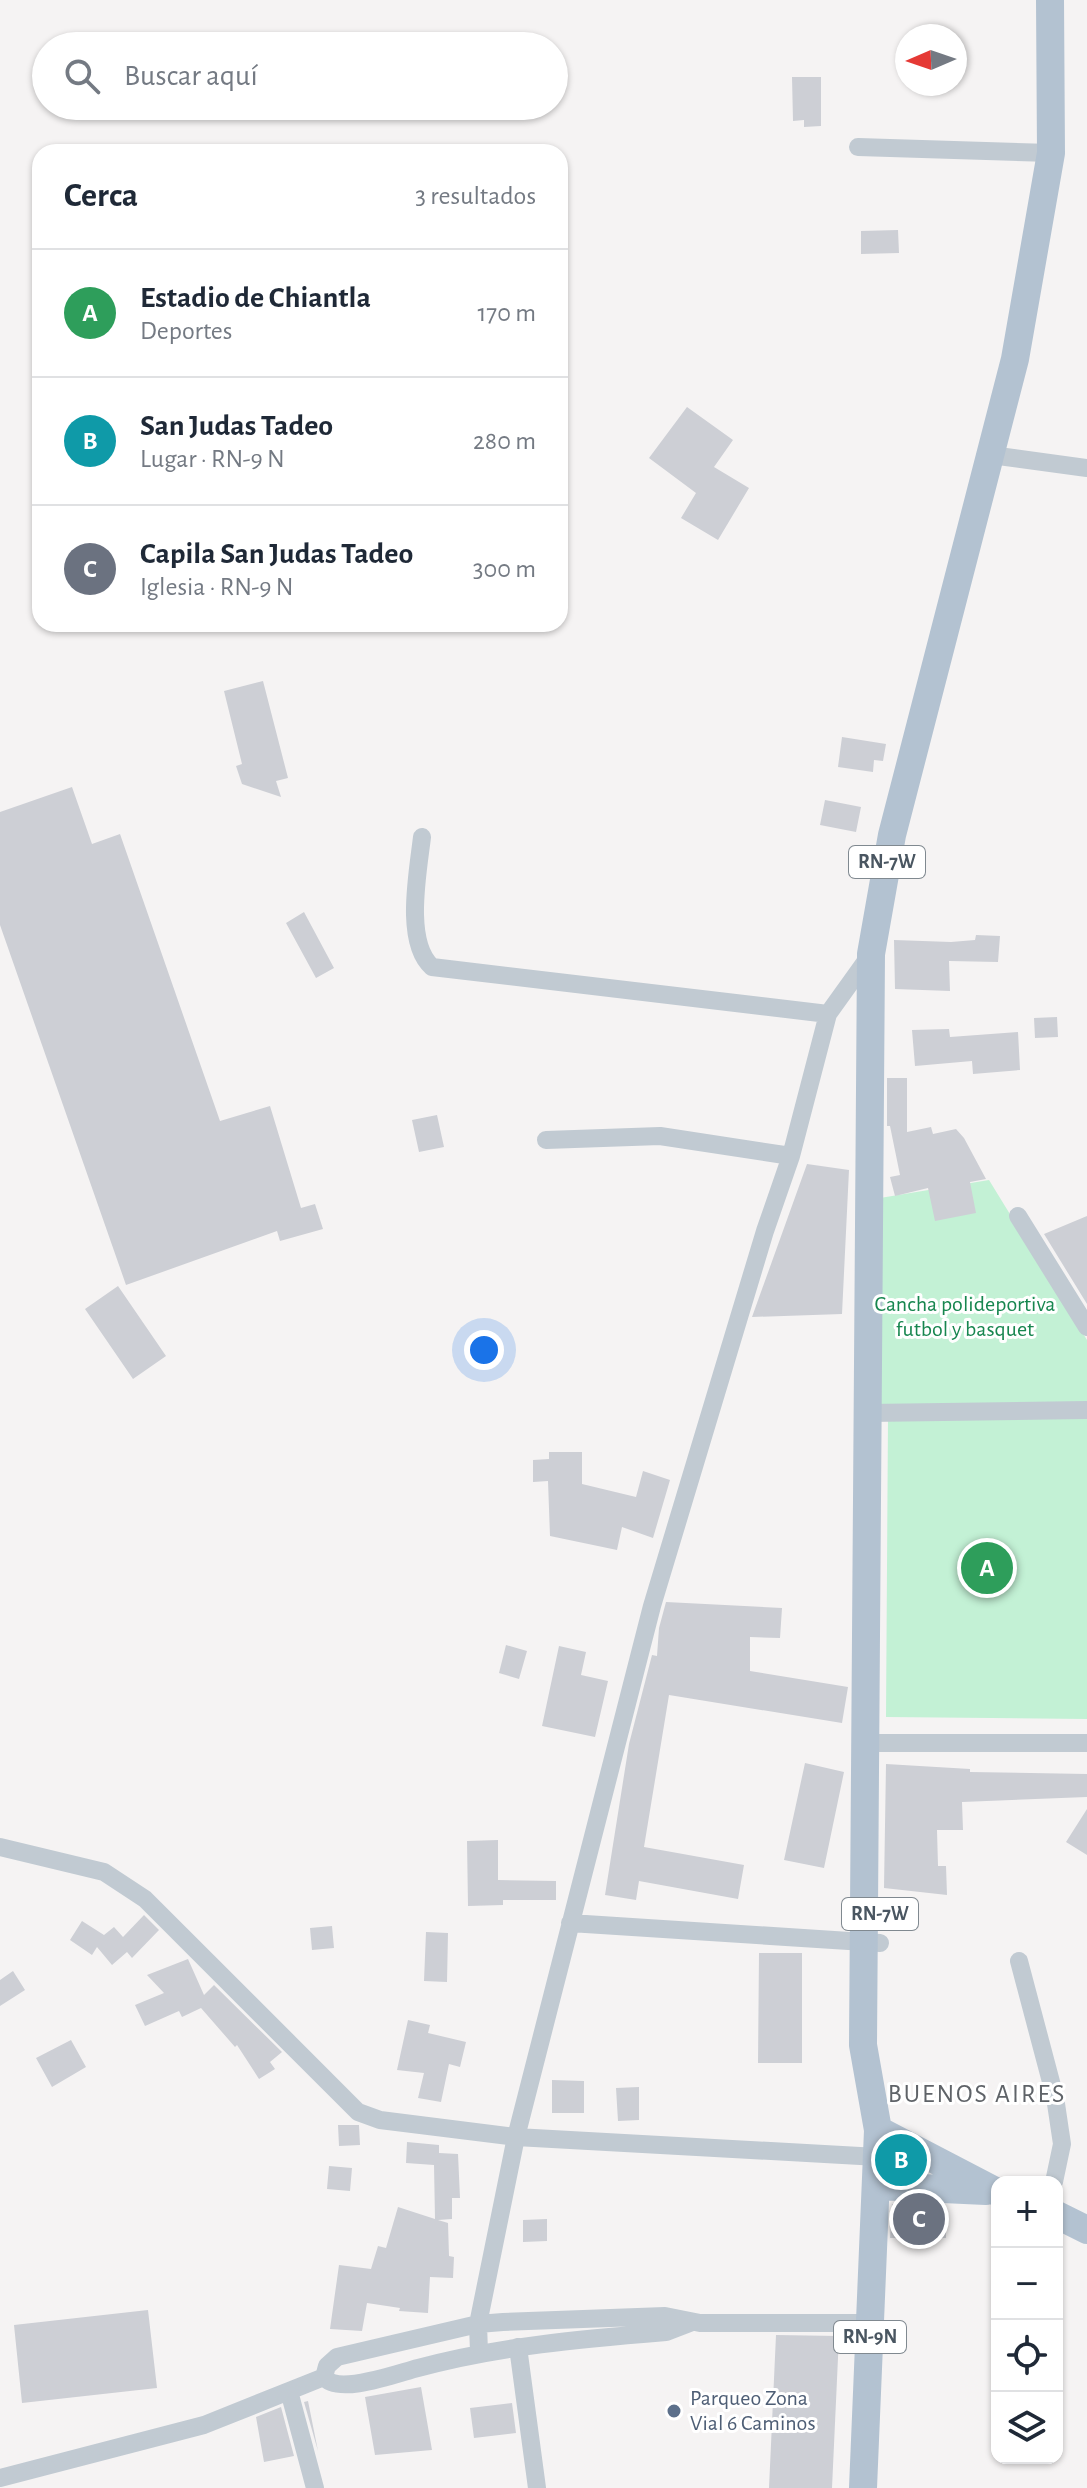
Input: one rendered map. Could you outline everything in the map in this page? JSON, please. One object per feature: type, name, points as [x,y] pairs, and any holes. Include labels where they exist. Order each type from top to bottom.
[{"type":"main road","name":"RN-7W","points":[[878,2144],[872,2086],[879,2047],[871,1942],[877,1766],[867,1743],[871,954],[892,835],[1015,359],[1051,153],[1050,0]]},
{"type":"main road","name":"RN-9N","points":[[863,2488],[878,2144]]},
{"type":"main road","points":[[878,2144],[991,2190]]},
{"type":"main road","points":[[878,2186],[991,2192]]},
{"type":"main road","points":[[1063,2218],[1087,2230]]},
{"type":"street","points":[[858,147],[1051,153]]},
{"type":"street","points":[[991,455],[1087,468]]},
{"type":"street","points":[[422,837],[416,888],[417,942],[422,957],[432,967],[828,1014]]},
{"type":"street","points":[[479,2352],[478,2324],[516,2137],[652,1606],[765,1231],[791,1156],[828,1014],[871,954]]},
{"type":"street","points":[[546,1140],[660,1136],[791,1156]]},
{"type":"street","points":[[1018,1216],[1087,1327]]},
{"type":"street","points":[[868,1413],[1087,1410]]},
{"type":"street","points":[[867,1743],[1087,1743]]},
{"type":"street","points":[[0,1847],[104,1872],[145,1899],[358,2112],[380,2120],[516,2137],[878,2144]]},
{"type":"street","points":[[570,1923],[871,1942]]},
{"type":"street","points":[[1019,1961],[1055,2097],[1062,2144],[1055,2176]]},
{"type":"street","points":[[324,2377],[327,2366],[337,2357],[478,2324],[665,2316],[692,2322],[871,2323]]},
{"type":"street","points":[[324,2377],[335,2385],[366,2382],[479,2352],[666,2332],[692,2322]]},
{"type":"street","points":[[518,2347],[537,2488]]},
{"type":"street","points":[[0,2478],[204,2425],[324,2377]]},
{"type":"street","points":[[289,2391],[315,2488]]},
{"type":"green space","name":"Cancha polideportiva futbol y basquet","points":[[989,1180],[1087,1340],[1087,1406],[876,1408],[874,1199]]},
{"type":"green space","points":[[888,1418],[1087,1419],[1087,1719],[886,1717]]},
{"type":"building","points":[[792,77],[821,77],[821,126],[804,127],[804,120],[793,121]]},
{"type":"building","points":[[898,230],[899,253],[861,254],[861,231]]},
{"type":"building","points":[[687,407],[733,440],[714,467],[749,488],[718,540],[681,518],[696,493],[649,458]]},
{"type":"building","points":[[263,681],[288,778],[276,781],[281,797],[242,784],[236,766],[242,764],[224,691]]},
{"type":"building","points":[[842,737],[886,744],[883,761],[874,760],[873,772],[838,767]]},
{"type":"building","points":[[72,787],[92,844],[120,834],[220,1121],[270,1106],[301,1208],[315,1204],[323,1229],[280,1241],[277,1231],[126,1285],[0,925],[0,812]]},
{"type":"building","points":[[825,800],[861,807],[856,832],[820,825]]},
{"type":"building","points":[[304,912],[334,968],[316,978],[286,923]]},
{"type":"building","points":[[976,935],[1000,936],[998,962],[949,961],[950,991],[895,989],[894,940],[951,942],[975,940]]},
{"type":"building","points":[[1057,1017],[1058,1037],[1035,1038],[1034,1018]]},
{"type":"building","points":[[949,1029],[950,1037],[1018,1032],[1020,1070],[973,1074],[972,1061],[915,1066],[912,1030]]},
{"type":"building","points":[[887,1078],[907,1078],[907,1132],[931,1127],[933,1134],[956,1129],[964,1138],[986,1179],[970,1182],[976,1213],[935,1221],[928,1188],[895,1196],[890,1177],[900,1175],[890,1126],[887,1126]]},
{"type":"building","points":[[437,1115],[444,1147],[419,1152],[412,1120]]},
{"type":"building","points":[[807,1164],[849,1170],[842,1314],[752,1317]]},
{"type":"building","points":[[1087,1216],[1087,1304],[1044,1234]]},
{"type":"building","points":[[118,1286],[166,1356],[133,1379],[85,1309]]},
{"type":"building","points":[[549,1452],[582,1452],[582,1484],[636,1497],[643,1471],[670,1480],[653,1538],[622,1527],[617,1550],[550,1536],[548,1481],[533,1482],[533,1460],[549,1459]]},
{"type":"building","points":[[666,1602],[782,1608],[780,1638],[750,1637],[750,1671],[848,1687],[842,1723],[669,1695],[644,1847],[744,1865],[738,1899],[639,1881],[636,1900],[605,1895],[629,1744],[652,1655],[657,1656],[659,1628]]},
{"type":"building","points":[[506,1645],[527,1651],[519,1679],[499,1673]]},
{"type":"building","points":[[559,1646],[586,1652],[581,1675],[608,1681],[595,1737],[542,1726]]},
{"type":"building","points":[[805,1763],[844,1772],[824,1868],[784,1860]]},
{"type":"building","points":[[886,1764],[970,1769],[970,1772],[1087,1774],[1087,1797],[962,1802],[963,1830],[937,1830],[938,1866],[946,1866],[947,1895],[884,1888]]},
{"type":"building","points":[[1087,1809],[1087,1855],[1066,1842]]},
{"type":"building","points":[[498,1840],[498,1880],[556,1881],[556,1900],[503,1900],[503,1905],[468,1906],[467,1841]]},
{"type":"building","points":[[144,1915],[159,1930],[132,1958],[127,1952],[112,1965],[97,1947],[92,1955],[70,1940],[82,1921],[104,1935],[114,1927],[123,1937]]},
{"type":"building","points":[[332,1926],[334,1948],[312,1950],[310,1928]]},
{"type":"building","points":[[426,1932],[448,1933],[447,1982],[424,1981]]},
{"type":"building","points":[[759,1953],[802,1953],[802,2063],[758,2063]]},
{"type":"building","points":[[188,1959],[204,1995],[214,1985],[282,2052],[270,2062],[275,2069],[259,2079],[237,2045],[235,2047],[201,2008],[182,2017],[179,2011],[145,2026],[135,2005],[164,1993],[147,1975]]},
{"type":"building","points":[[13,1971],[25,1990],[0,2006],[0,1980]]},
{"type":"building","points":[[408,2020],[430,2025],[428,2033],[466,2042],[460,2067],[449,2064],[441,2102],[418,2098],[424,2073],[397,2070]]},
{"type":"building","points":[[71,2040],[86,2067],[52,2087],[36,2058]]},
{"type":"building","points":[[552,2080],[584,2081],[584,2113],[552,2113]]},
{"type":"building","points":[[639,2087],[639,2120],[618,2121],[616,2088]]},
{"type":"building","points":[[338,2125],[359,2125],[360,2145],[339,2146]]},
{"type":"building","points":[[407,2142],[439,2145],[439,2153],[458,2154],[460,2198],[452,2198],[452,2219],[438,2220],[448,2223],[449,2256],[454,2257],[453,2278],[430,2277],[428,2313],[399,2311],[400,2308],[367,2303],[362,2331],[330,2329],[339,2265],[371,2269],[378,2246],[386,2248],[398,2207],[435,2219],[434,2165],[406,2163]]},
{"type":"building","points":[[329,2166],[352,2168],[350,2191],[327,2189]]},
{"type":"building","points":[[892,2204],[946,2206],[946,2238],[890,2238]]},
{"type":"building","points":[[547,2219],[547,2241],[523,2242],[523,2220]]},
{"type":"building","points":[[148,2310],[157,2388],[22,2403],[14,2325]]},
{"type":"building","points":[[776,2335],[839,2336],[832,2488],[769,2488]]},
{"type":"building","points":[[421,2387],[432,2450],[375,2455],[365,2397]]},
{"type":"building","points":[[308,2401],[318,2451],[304,2402]]},
{"type":"building","points":[[512,2403],[516,2433],[474,2438],[470,2408]]},
{"type":"building","points":[[281,2407],[294,2456],[264,2462],[256,2417]]},
{"type":"place","name":"Estadio de Chiantla","points":[[987,1568]]},
{"type":"place","name":"San Judas Tadeo","points":[[901,2160]]},
{"type":"place","name":"Capila San Judas Tadeo","points":[[919,2219]]},
{"type":"place","name":"Parqueo Zona Vial 6 Caminos","points":[[674,2411]]},
{"type":"district","name":"BUENOS AIRES","points":[[977,2094]]}]
